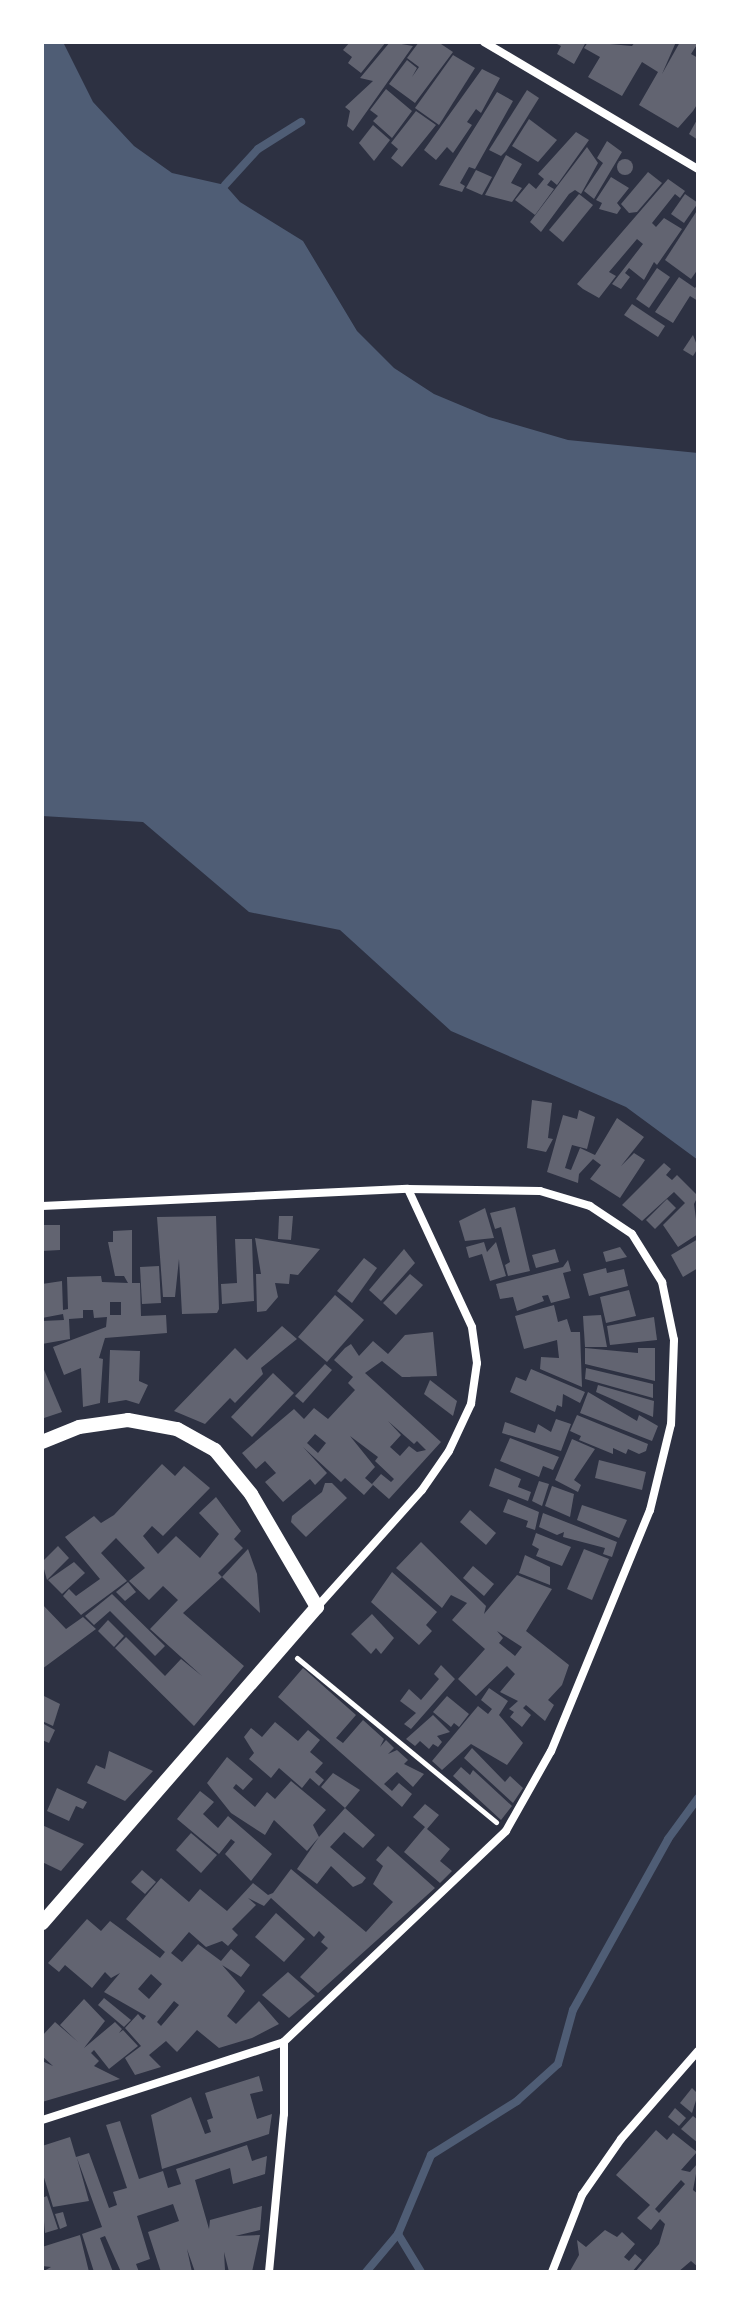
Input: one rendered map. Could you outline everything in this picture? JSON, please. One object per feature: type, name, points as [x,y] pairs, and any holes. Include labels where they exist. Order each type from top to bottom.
[{"type":"street","points":[[484,42],[698,169]]},
{"type":"street","points":[[42,1923],[422,1490],[449,1451],[471,1404],[477,1363],[472,1327],[408,1189]]},
{"type":"street","points":[[42,1206],[408,1189],[540,1191],[590,1206],[632,1234],[654,1270],[674,1340],[671,1424],[650,1510],[551,1751],[506,1831],[284,2042],[42,2120]]},
{"type":"street","points":[[42,1442],[79,1427],[128,1420],[177,1429],[215,1450],[251,1494],[317,1607]]},
{"type":"street","points":[[269,2272],[284,2114],[284,2042]]},
{"type":"street","points":[[552,2272],[582,2195],[621,2139],[698,2051]]},
{"type":"path","points":[[285,1648],[506,1831]]},
{"type":"water","points":[[42,42],[63,42],[93,102],[134,146],[172,173],[225,185],[240,202],[303,241],[357,331],[394,368],[434,394],[489,417],[568,440],[698,453],[698,1160],[626,1107],[451,1031],[340,930],[249,912],[143,822],[42,816]]},
{"type":"building","points":[[350,42],[386,42],[361,73],[348,63],[352,57],[343,50]]},
{"type":"building","points":[[390,42],[413,46],[353,131],[347,126],[350,111],[345,107],[373,81],[360,78]]},
{"type":"building","points":[[419,42],[438,42],[453,52],[415,103],[389,84],[407,60],[417,68],[412,77],[419,67],[407,58]]},
{"type":"building","points":[[553,42],[586,42],[574,64],[557,54],[561,46]]},
{"type":"building","points":[[588,42],[632,46],[635,42],[676,42],[662,74],[680,42],[698,43],[691,54],[698,58],[698,103],[678,128],[639,105],[658,72],[642,62],[622,96],[588,77],[600,57],[584,48]]},
{"type":"building","points":[[453,55],[475,68],[439,125],[415,108]]},
{"type":"building","points":[[482,69],[500,78],[481,113],[476,109],[467,122],[472,125],[453,153],[447,147],[436,160],[424,150]]},
{"type":"building","points":[[386,89],[412,111],[392,138],[373,121],[378,116],[370,110]]},
{"type":"building","points":[[527,90],[539,98],[506,151],[501,156],[489,150]]},
{"type":"building","points":[[497,92],[513,101],[475,169],[469,167],[460,183],[465,186],[462,192],[439,185]]},
{"type":"building","points":[[416,111],[436,125],[402,167],[391,158],[398,149],[391,143]]},
{"type":"building","points":[[698,118],[698,140],[689,134]]},
{"type":"building","points":[[529,119],[557,140],[538,162],[512,146]]},
{"type":"building","points":[[373,125],[390,140],[374,161],[359,143]]},
{"type":"building","points":[[576,132],[589,140],[557,185],[551,180],[547,185],[554,189],[535,215],[515,200],[529,183],[536,189],[544,179],[538,174]]},
{"type":"building","points":[[607,141],[622,152],[594,199],[584,191],[603,163],[597,158]]},
{"type":"building","points":[[587,147],[598,163],[581,194],[575,190],[569,194],[541,232],[530,222]]},
{"type":"building","points":[[506,155],[522,164],[511,183],[522,188],[512,202],[485,195]]},
{"type":"building","points":[[622,159],[628,159],[633,167],[631,173],[622,175],[617,170],[617,164]]},
{"type":"building","points":[[476,170],[492,177],[482,195],[466,188]]},
{"type":"building","points":[[648,172],[662,183],[637,212],[629,213],[621,204]]},
{"type":"building","points":[[611,177],[629,188],[617,203],[621,208],[617,214],[599,209],[602,203],[596,200]]},
{"type":"building","points":[[668,179],[685,191],[680,198],[675,194],[652,223],[656,227],[664,218],[682,229],[657,265],[654,262],[644,280],[629,268],[625,273],[630,277],[621,289],[612,284],[643,244],[637,239],[609,272],[616,276],[599,298],[583,289],[577,284]]},
{"type":"building","points":[[579,194],[593,205],[563,242],[549,230]]},
{"type":"building","points":[[685,194],[698,203],[684,223],[671,214]]},
{"type":"building","points":[[698,209],[698,269],[691,279],[665,260]]},
{"type":"building","points":[[657,268],[670,277],[649,308],[636,299]]},
{"type":"building","points":[[679,277],[695,288],[698,284],[698,301],[690,296],[673,323],[655,312]]},
{"type":"building","points":[[632,304],[665,326],[658,337],[624,315]]},
{"type":"building","points":[[693,335],[698,348],[693,356],[683,350]]},
{"type":"building","points":[[532,1100],[552,1103],[548,1138],[553,1139],[546,1152],[527,1148]]},
{"type":"building","points":[[579,1110],[595,1117],[587,1149],[572,1145],[565,1168],[571,1170],[580,1148],[595,1155],[617,1118],[644,1137],[621,1166],[634,1153],[645,1160],[620,1198],[590,1179],[601,1165],[593,1159],[579,1174],[578,1183],[547,1172],[563,1115],[577,1119]]},
{"type":"building","points":[[664,1163],[671,1169],[666,1175],[672,1180],[677,1175],[698,1196],[694,1204],[698,1234],[678,1247],[663,1225],[685,1203],[674,1192],[642,1221],[622,1205]]},
{"type":"building","points":[[667,1199],[676,1208],[655,1229],[646,1220]]},
{"type":"building","points":[[515,1207],[530,1271],[508,1276],[505,1265],[510,1262],[501,1227],[495,1229],[490,1213]]},
{"type":"building","points":[[485,1208],[494,1238],[465,1241],[459,1221]]},
{"type":"building","points":[[216,1216],[219,1309],[217,1313],[182,1314],[179,1259],[175,1297],[163,1297],[157,1217]]},
{"type":"building","points":[[279,1216],[293,1216],[291,1240],[278,1239]]},
{"type":"building","points":[[42,1225],[60,1225],[60,1250],[42,1251]]},
{"type":"building","points":[[132,1230],[132,1283],[140,1283],[141,1316],[166,1315],[167,1333],[105,1338],[99,1358],[103,1359],[100,1403],[83,1407],[81,1368],[64,1375],[53,1347],[106,1327],[107,1317],[94,1318],[93,1310],[83,1310],[83,1318],[69,1319],[70,1339],[42,1344],[42,1321],[64,1320],[63,1314],[42,1318],[42,1284],[62,1281],[63,1310],[68,1309],[67,1277],[101,1276],[102,1282],[128,1283],[124,1276],[115,1276],[108,1242],[113,1242],[113,1231]],"holes":[[[110,1302],[121,1302],[121,1315],[110,1315]]]},
{"type":"building","points":[[255,1238],[320,1249],[298,1275],[290,1274],[289,1284],[275,1283],[278,1297],[266,1311],[257,1312],[256,1274],[261,1274]]},
{"type":"building","points":[[235,1239],[252,1239],[254,1301],[222,1304],[221,1284],[237,1283]]},
{"type":"building","points":[[698,1239],[698,1268],[683,1277],[671,1255]]},
{"type":"building","points":[[484,1242],[487,1252],[496,1242],[506,1276],[490,1281],[482,1254],[469,1258],[466,1247]]},
{"type":"building","points":[[620,1247],[627,1257],[606,1262],[603,1252]]},
{"type":"building","points":[[404,1249],[415,1263],[381,1301],[369,1290]]},
{"type":"building","points":[[555,1249],[559,1262],[536,1268],[532,1255]]},
{"type":"building","points":[[364,1258],[377,1268],[352,1303],[337,1291]]},
{"type":"building","points":[[568,1260],[571,1271],[563,1273],[570,1298],[551,1303],[548,1295],[542,1296],[544,1301],[517,1311],[513,1297],[500,1299],[496,1284],[563,1267]]},
{"type":"building","points":[[159,1266],[161,1303],[142,1304],[140,1267]]},
{"type":"building","points":[[606,1268],[607,1273],[624,1269],[628,1286],[589,1296],[583,1274]]},
{"type":"building","points":[[410,1274],[423,1285],[396,1315],[383,1303]]},
{"type":"building","points":[[629,1290],[636,1316],[606,1323],[600,1297]]},
{"type":"building","points":[[335,1295],[364,1320],[327,1362],[298,1337]]},
{"type":"building","points":[[554,1305],[558,1322],[567,1319],[571,1332],[580,1332],[582,1387],[540,1369],[541,1357],[559,1358],[557,1340],[524,1349],[515,1316]]},
{"type":"building","points":[[601,1315],[607,1347],[585,1347],[583,1316]]},
{"type":"building","points":[[654,1317],[657,1340],[610,1345],[607,1326]]},
{"type":"building","points":[[282,1326],[297,1339],[261,1368],[263,1374],[235,1403],[230,1398],[205,1424],[174,1411],[235,1348],[247,1360]]},
{"type":"building","points":[[433,1332],[437,1376],[402,1377],[382,1361],[365,1373],[441,1442],[389,1499],[372,1484],[381,1474],[391,1482],[394,1479],[375,1461],[378,1457],[350,1436],[375,1467],[365,1478],[373,1485],[364,1495],[345,1478],[341,1482],[303,1447],[327,1473],[315,1485],[310,1479],[283,1502],[265,1482],[276,1473],[265,1461],[256,1469],[242,1453],[294,1409],[304,1419],[314,1408],[328,1419],[355,1390],[348,1383],[353,1377],[334,1360],[345,1348],[351,1344],[359,1356],[373,1341],[388,1354],[405,1335]],"holes":[[[388,1421],[414,1444],[417,1441],[426,1450],[417,1452],[409,1446],[400,1456],[390,1447],[401,1435]],[[315,1434],[326,1443],[318,1453],[307,1443]]]},
{"type":"building","points":[[585,1348],[638,1353],[638,1348],[655,1348],[655,1381],[585,1364]]},
{"type":"building","points":[[110,1350],[140,1351],[139,1381],[148,1385],[139,1404],[126,1400],[108,1403]]},
{"type":"building","points":[[325,1364],[332,1370],[303,1403],[295,1396]]},
{"type":"building","points":[[42,1365],[62,1412],[44,1418],[42,1415]]},
{"type":"building","points":[[586,1368],[653,1384],[653,1398],[585,1379]]},
{"type":"building","points":[[531,1369],[585,1392],[580,1403],[563,1394],[562,1407],[557,1405],[555,1412],[510,1392],[516,1377],[526,1381]]},
{"type":"building","points":[[273,1373],[294,1393],[252,1437],[231,1417]]},
{"type":"building","points":[[430,1380],[457,1401],[453,1416],[424,1394]]},
{"type":"building","points":[[598,1385],[654,1401],[653,1417],[596,1392]]},
{"type":"building","points":[[588,1392],[637,1421],[639,1415],[658,1426],[652,1441],[580,1413]]},
{"type":"building","points":[[577,1415],[648,1444],[646,1451],[639,1454],[628,1449],[626,1454],[613,1448],[613,1454],[579,1440],[581,1436],[570,1431]]},
{"type":"building","points":[[556,1419],[571,1424],[561,1451],[502,1433],[505,1422],[535,1433],[538,1424],[551,1432]]},
{"type":"building","points":[[510,1438],[559,1457],[553,1470],[543,1466],[539,1477],[500,1461]]},
{"type":"building","points":[[572,1439],[595,1449],[574,1480],[581,1485],[578,1492],[555,1480]]},
{"type":"building","points":[[599,1460],[646,1472],[642,1490],[595,1478]]},
{"type":"building","points":[[162,1464],[175,1476],[184,1466],[210,1488],[163,1536],[152,1526],[143,1536],[158,1554],[176,1536],[200,1558],[219,1534],[199,1513],[216,1497],[241,1531],[234,1539],[243,1548],[218,1573],[222,1577],[183,1613],[244,1666],[194,1726],[115,1648],[126,1637],[165,1676],[181,1659],[202,1676],[150,1629],[178,1600],[163,1586],[149,1600],[129,1581],[145,1568],[116,1538],[101,1553],[127,1581],[81,1615],[63,1596],[69,1589],[76,1596],[100,1579],[65,1537],[94,1516],[101,1523],[114,1515]]},
{"type":"building","points":[[495,1468],[521,1479],[518,1487],[531,1492],[528,1501],[489,1486]]},
{"type":"building","points":[[539,1481],[549,1484],[542,1506],[532,1501]]},
{"type":"building","points":[[325,1483],[332,1483],[347,1498],[306,1537],[291,1522],[292,1516],[322,1492]]},
{"type":"building","points":[[552,1486],[574,1494],[570,1517],[545,1506]]},
{"type":"building","points":[[508,1499],[539,1512],[535,1530],[526,1527],[528,1521],[503,1512]]},
{"type":"building","points":[[582,1505],[627,1520],[619,1538],[577,1520]]},
{"type":"building","points":[[470,1510],[496,1533],[486,1545],[460,1522]]},
{"type":"building","points":[[543,1513],[617,1542],[612,1557],[603,1554],[605,1548],[563,1537],[564,1532],[557,1535],[539,1527]]},
{"type":"building","points":[[536,1533],[571,1547],[562,1566],[536,1556],[539,1549],[532,1545]]},
{"type":"building","points":[[421,1542],[486,1606],[484,1614],[517,1575],[552,1589],[526,1631],[569,1665],[562,1685],[548,1700],[554,1705],[545,1721],[526,1705],[523,1708],[531,1715],[522,1727],[510,1717],[514,1712],[509,1709],[518,1701],[500,1692],[515,1674],[507,1666],[476,1696],[458,1679],[485,1649],[452,1620],[467,1603],[451,1595],[442,1608],[396,1568]],"holes":[[[497,1631],[522,1647],[515,1656],[499,1643],[503,1638]]]},
{"type":"building","points":[[58,1546],[69,1558],[47,1580],[42,1562]]},
{"type":"building","points":[[248,1549],[257,1574],[260,1613],[222,1577]]},
{"type":"building","points":[[584,1549],[609,1559],[592,1600],[567,1589]]},
{"type":"building","points":[[525,1555],[550,1567],[550,1585],[519,1573]]},
{"type":"building","points":[[74,1562],[85,1573],[62,1594],[48,1580]]},
{"type":"building","points":[[473,1566],[494,1584],[484,1596],[463,1578]]},
{"type":"building","points":[[392,1572],[437,1612],[426,1625],[432,1631],[419,1645],[371,1602]]},
{"type":"building","points":[[128,1582],[136,1592],[125,1601],[116,1592]]},
{"type":"building","points":[[112,1594],[165,1646],[155,1656],[110,1611],[94,1625],[85,1616]]},
{"type":"building","points":[[42,1604],[66,1629],[83,1617],[96,1629],[42,1669]]},
{"type":"building","points":[[372,1614],[394,1638],[381,1654],[376,1648],[371,1654],[351,1634]]},
{"type":"building","points":[[108,1620],[124,1636],[114,1647],[98,1631]]},
{"type":"building","points":[[441,1665],[455,1679],[411,1729],[404,1724],[416,1713],[400,1701],[409,1689],[421,1700],[439,1679],[434,1674]]},
{"type":"building","points":[[303,1668],[356,1715],[336,1738],[343,1743],[363,1720],[384,1739],[380,1747],[386,1740],[394,1748],[388,1754],[397,1750],[408,1760],[404,1764],[424,1774],[413,1787],[397,1772],[384,1784],[392,1791],[399,1783],[412,1794],[402,1807],[278,1697]]},
{"type":"building","points":[[489,1688],[508,1701],[499,1715],[523,1743],[507,1765],[471,1744],[442,1770],[432,1761],[478,1706],[488,1714],[492,1709],[481,1700]]},
{"type":"building","points":[[42,1695],[60,1704],[53,1726],[42,1721]]},
{"type":"building","points":[[447,1696],[469,1714],[459,1727],[454,1723],[451,1727],[433,1712]]},
{"type":"building","points":[[433,1715],[450,1732],[437,1736],[442,1742],[438,1747],[433,1744],[429,1749],[420,1741],[415,1746],[406,1739]]},
{"type":"building","points":[[275,1722],[298,1741],[308,1730],[320,1740],[310,1752],[323,1763],[315,1772],[324,1780],[319,1786],[310,1778],[302,1788],[279,1768],[271,1778],[249,1759],[254,1753],[244,1737],[251,1728],[262,1737]]},
{"type":"building","points":[[42,1723],[55,1730],[49,1743],[42,1740]]},
{"type":"building","points":[[472,1748],[505,1782],[510,1776],[523,1788],[513,1803],[464,1758]]},
{"type":"building","points":[[109,1751],[153,1771],[125,1801],[87,1783],[96,1765],[105,1769]]},
{"type":"building","points":[[227,1757],[253,1779],[243,1790],[236,1784],[233,1788],[255,1807],[267,1792],[275,1799],[291,1781],[326,1810],[313,1825],[319,1837],[307,1851],[274,1820],[265,1835],[231,1813],[207,1783]]},
{"type":"building","points":[[461,1767],[470,1775],[473,1770],[512,1806],[501,1820],[453,1776]]},
{"type":"building","points":[[333,1773],[360,1790],[345,1808],[321,1787]]},
{"type":"building","points":[[57,1788],[87,1802],[83,1809],[76,1806],[69,1821],[47,1811]]},
{"type":"building","points":[[200,1791],[214,1802],[203,1814],[218,1828],[228,1816],[272,1854],[251,1881],[225,1854],[235,1842],[231,1839],[219,1854],[177,1819]]},
{"type":"building","points":[[425,1804],[439,1815],[427,1829],[450,1849],[440,1861],[452,1871],[440,1883],[404,1852],[425,1827],[413,1817]]},
{"type":"building","points":[[345,1808],[375,1835],[363,1848],[344,1832],[330,1847],[366,1878],[362,1883],[353,1887],[331,1866],[317,1884],[297,1869],[319,1837]]},
{"type":"building","points":[[42,1825],[84,1844],[61,1871],[42,1862]]},
{"type":"building","points":[[191,1833],[217,1855],[201,1873],[176,1850]]},
{"type":"building","points":[[388,1846],[435,1888],[318,1993],[300,1977],[328,1948],[321,1942],[325,1937],[319,1931],[314,1937],[271,1898],[264,1906],[248,1898],[256,1905],[232,1929],[238,1935],[228,1946],[222,1941],[206,1947],[189,1932],[171,1953],[182,1962],[198,1944],[221,1961],[231,1949],[250,1965],[241,1977],[222,1965],[245,1991],[227,2016],[236,2024],[259,2001],[279,2024],[252,2038],[219,2048],[197,2030],[177,2052],[166,2041],[149,2055],[161,2067],[135,2075],[125,2058],[141,2046],[125,2028],[138,2014],[143,2020],[146,2016],[104,1992],[120,1973],[111,1978],[105,1972],[92,1988],[65,1965],[59,1972],[48,1963],[87,1919],[101,1931],[110,1921],[160,1958],[165,1952],[126,1919],[161,1878],[189,1902],[200,1889],[227,1911],[253,1883],[268,1895],[273,1893],[291,1869],[366,1932],[393,1902],[373,1884],[383,1866],[376,1860]],"holes":[[[151,1974],[162,1984],[149,1999],[138,1989]],[[174,2001],[179,2005],[161,2026],[157,2022]]]},
{"type":"building","points":[[142,1870],[156,1882],[145,1894],[131,1882]]},
{"type":"building","points":[[276,1913],[305,1939],[284,1962],[255,1937]]},
{"type":"building","points":[[288,1972],[315,1996],[289,2018],[262,1995]]},
{"type":"building","points":[[104,1998],[131,2020],[124,2027],[98,2005]]},
{"type":"building","points":[[84,1999],[105,2021],[84,2048],[115,2022],[122,2029],[119,2033],[123,2030],[138,2046],[109,2069],[94,2050],[91,2053],[99,2061],[94,2066],[120,2079],[42,2102],[42,2061],[53,2066],[42,2056],[42,2036],[55,2022],[78,2042],[60,2025]]},
{"type":"building","points":[[259,2076],[263,2091],[250,2094],[257,2119],[272,2114],[269,2134],[162,2169],[151,2115],[191,2097],[205,2134],[211,2132],[207,2120],[213,2118],[205,2093]]},
{"type":"building","points":[[692,2088],[698,2094],[692,2113],[680,2103]]},
{"type":"building","points":[[675,2108],[686,2118],[679,2126],[668,2117]]},
{"type":"building","points":[[693,2116],[698,2120],[698,2143],[681,2129]]},
{"type":"building","points":[[120,2121],[139,2179],[163,2171],[168,2188],[181,2184],[176,2169],[247,2145],[252,2161],[267,2156],[265,2174],[233,2184],[230,2168],[195,2180],[209,2229],[210,2220],[262,2206],[260,2230],[235,2236],[260,2235],[252,2272],[229,2272],[224,2252],[225,2270],[195,2272],[187,2249],[192,2272],[161,2272],[148,2232],[179,2221],[173,2204],[137,2216],[150,2259],[136,2264],[139,2272],[121,2272],[105,2236],[100,2238],[113,2272],[94,2272],[82,2234],[102,2227],[77,2158],[89,2201],[53,2207],[42,2171],[42,2146],[70,2137],[76,2157],[89,2153],[109,2208],[117,2205],[113,2192],[127,2188],[106,2125]]},
{"type":"building","points":[[656,2130],[667,2140],[673,2133],[697,2152],[681,2170],[690,2172],[698,2163],[693,2190],[698,2194],[698,2267],[691,2261],[678,2272],[635,2272],[659,2244],[665,2224],[660,2219],[651,2230],[637,2218],[650,2205],[616,2175]],"holes":[[[681,2180],[685,2184],[659,2213],[655,2209]]]},
{"type":"building","points":[[47,2196],[58,2229],[45,2233],[42,2198]]},
{"type":"building","points":[[63,2212],[67,2226],[60,2229],[55,2214]]},
{"type":"building","points":[[605,2230],[617,2237],[622,2232],[635,2244],[624,2257],[629,2261],[635,2254],[642,2260],[632,2272],[570,2271],[579,2255],[577,2240],[586,2247]]},
{"type":"building","points":[[80,2235],[89,2272],[42,2272],[51,2267],[42,2266],[42,2247]]},
{"type":"waterway","points":[[225,185],[258,149],[301,122]]},
{"type":"waterway","points":[[366,2272],[398,2234],[431,2155],[517,2101],[558,2064],[573,2010],[668,1839],[698,1798]]},
{"type":"waterway","points":[[398,2234],[421,2272]]}]
